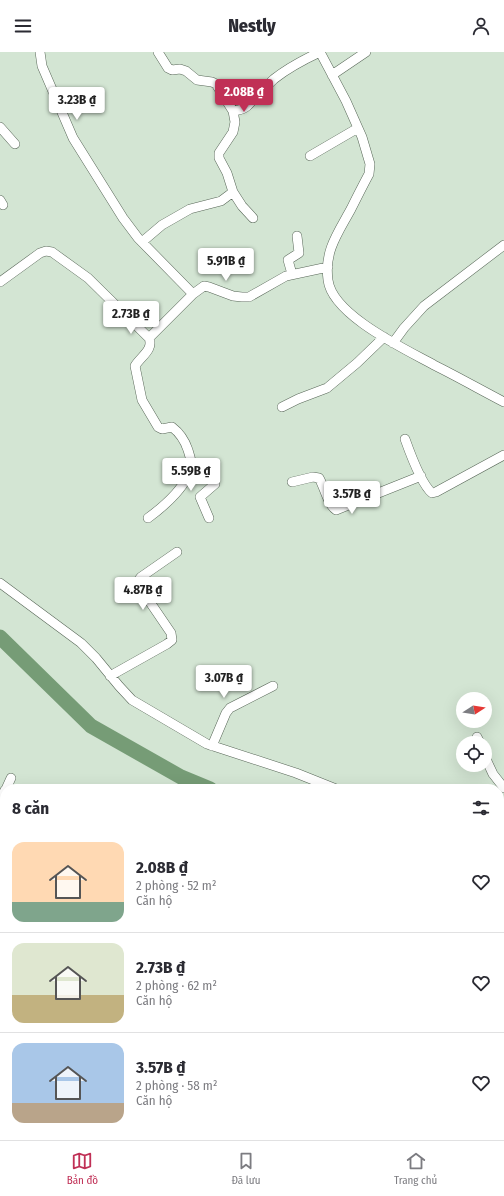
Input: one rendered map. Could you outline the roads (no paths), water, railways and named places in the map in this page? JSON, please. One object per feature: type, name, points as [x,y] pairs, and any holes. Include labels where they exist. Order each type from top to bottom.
[{"type":"street","points":[[40,52],[42,66],[73,138],[123,218],[142,242],[193,294]]},
{"type":"street","points":[[158,52],[168,68],[172,70],[180,69],[186,71],[197,80],[216,84],[233,112],[235,122],[233,132],[219,153],[219,158],[227,173],[233,192],[242,206],[253,218]]},
{"type":"street","points":[[233,112],[243,110],[250,106],[258,95],[275,79],[300,61],[320,52],[358,128],[369,160],[369,174],[332,244],[328,267],[330,289],[336,299],[360,321],[384,337],[394,341],[504,402]]},
{"type":"street","points":[[332,75],[366,52]]},
{"type":"street","points":[[0,127],[14,144]]},
{"type":"street","points":[[310,156],[358,128]]},
{"type":"street","points":[[142,242],[162,225],[190,209],[221,201],[233,192]]},
{"type":"street","points":[[292,274],[288,260],[299,253],[297,236]]},
{"type":"street","points":[[394,341],[424,306],[504,245]]},
{"type":"street","points":[[0,282],[40,253],[46,251],[52,252],[88,278],[149,338],[150,348],[135,366],[142,400],[158,427],[162,429],[172,427],[182,437],[191,462],[188,475],[178,491],[166,504],[148,518]]},
{"type":"street","points":[[149,338],[193,294],[204,286],[242,298],[249,296],[292,274],[328,267]]},
{"type":"street","points":[[282,408],[298,399],[326,388],[353,367],[384,337]]},
{"type":"street","points":[[404,439],[428,490],[432,493],[504,455]]},
{"type":"street","points":[[191,462],[214,479],[215,482],[215,484],[200,497],[209,518]]},
{"type":"street","points":[[292,482],[313,477],[319,478],[324,485],[332,508],[336,510],[421,476]]},
{"type":"street","points":[[110,676],[172,640],[171,633],[139,586],[138,580],[177,552]]},
{"type":"street","points":[[0,583],[81,643],[132,700],[212,746],[296,773],[324,784]]},
{"type":"street","points":[[212,746],[226,713],[230,708],[272,686]]},
{"type":"street","points":[[492,772],[501,784]]},
{"type":"street","points":[[8,784],[11,778]]},
{"type":"waterway","points":[[0,637],[91,726],[181,777],[198,784]]}]
